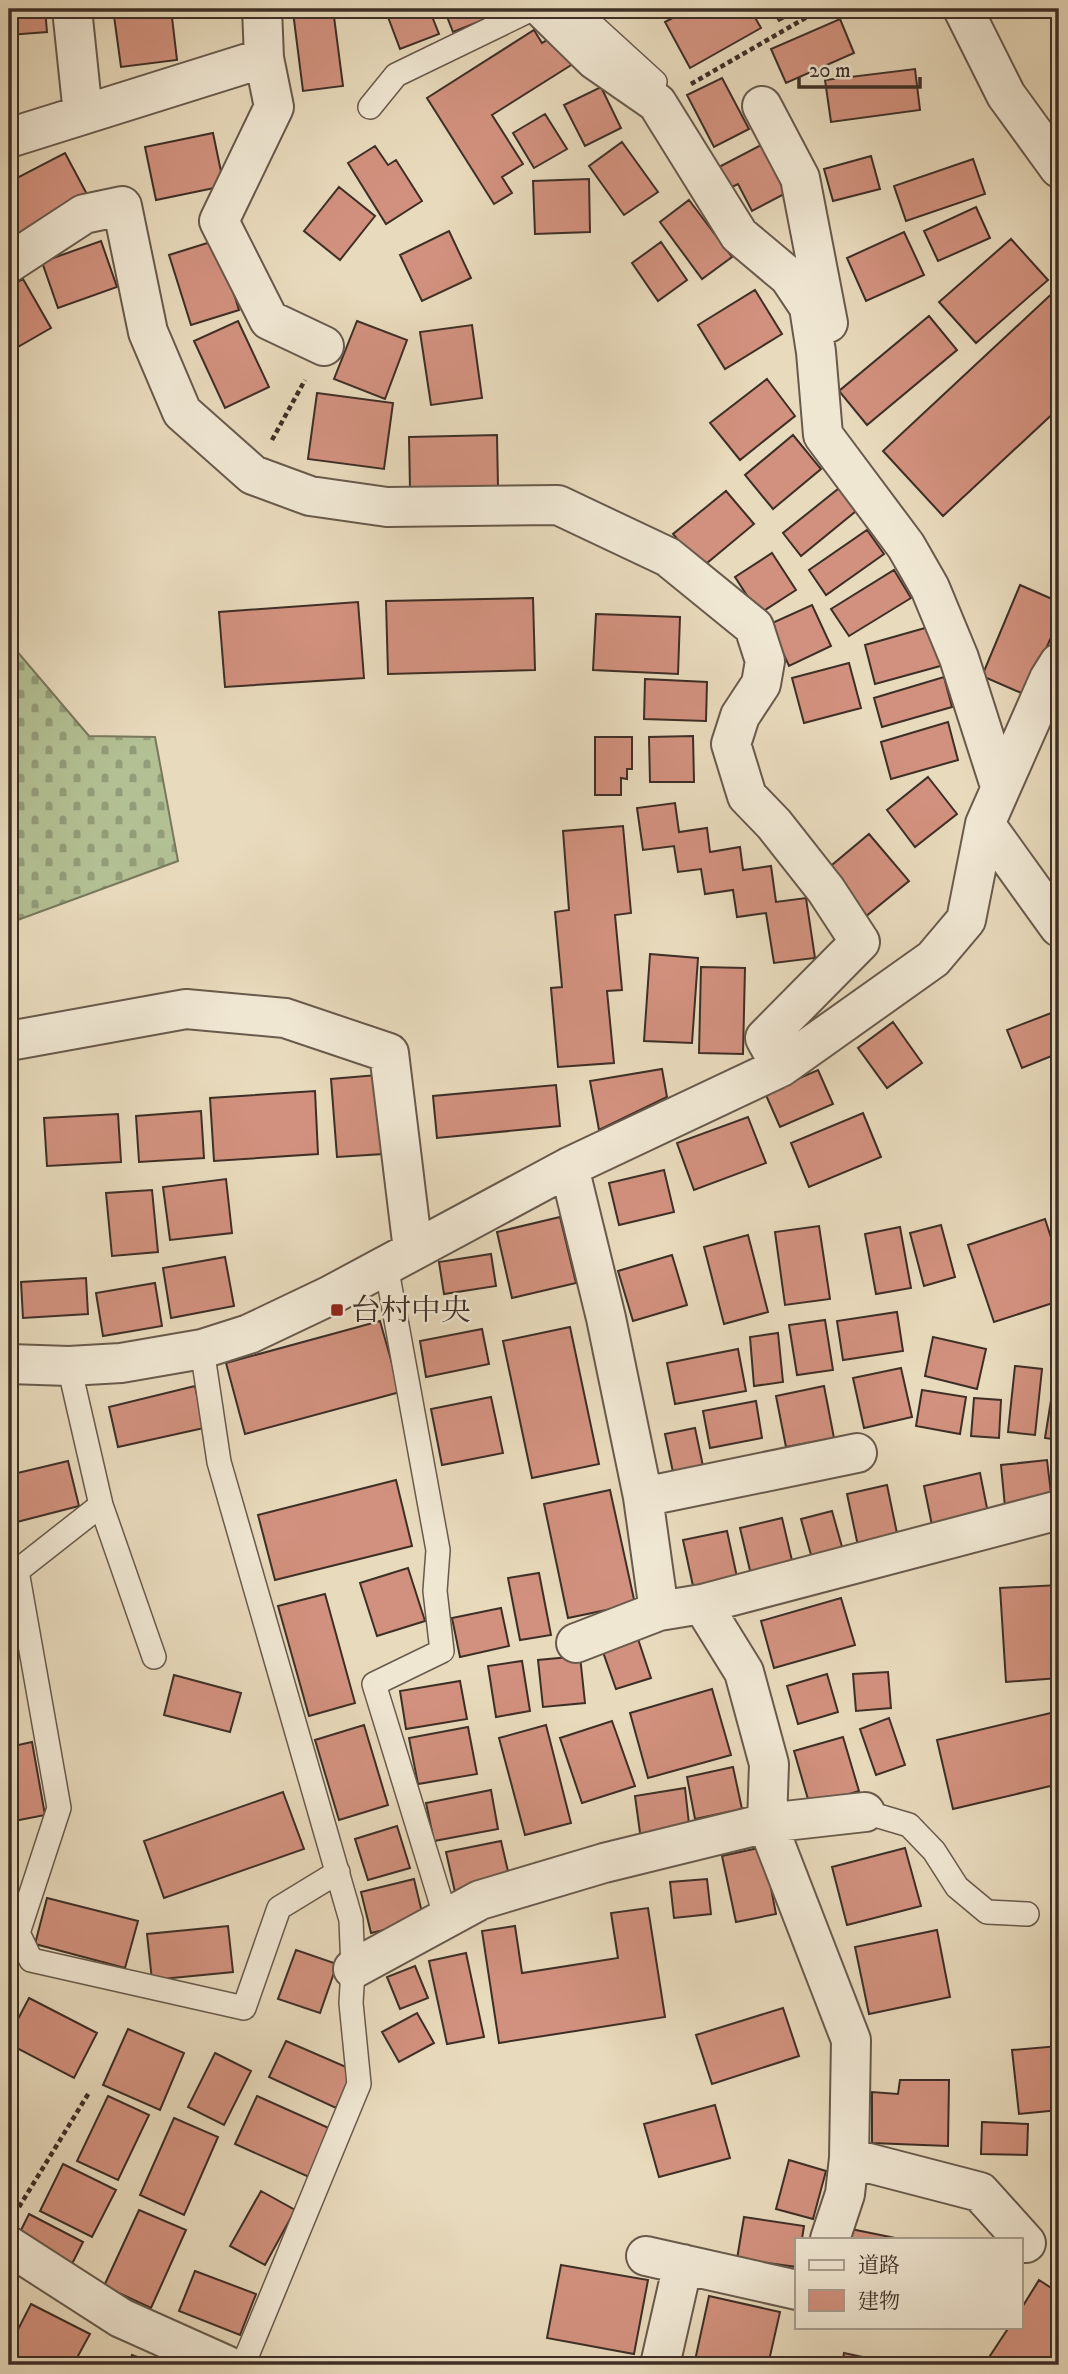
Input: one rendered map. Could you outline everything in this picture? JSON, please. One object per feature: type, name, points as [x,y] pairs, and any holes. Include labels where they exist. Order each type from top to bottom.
[{"type":"street","points":[[72,9],[83,114]]},
{"type":"street","points":[[262,9],[264,58],[274,107],[219,221],[269,320],[324,346]]},
{"type":"street","points":[[544,9],[595,60],[657,103],[739,235],[789,277],[809,307],[823,435],[906,546],[930,588],[959,658],[1000,786]]},
{"type":"street","points":[[963,9],[1006,95],[1059,168]]},
{"type":"street","points":[[9,138],[264,58]]},
{"type":"street","points":[[762,106],[800,178],[834,355],[818,378]]},
{"type":"street","points":[[9,263],[84,214],[122,206],[148,332],[181,412],[253,475],[310,496],[387,508],[558,505],[668,557],[754,627],[765,660],[761,684],[740,716],[731,744],[747,796],[774,824],[826,890],[860,942],[765,1038],[781,1067]]},
{"type":"street","points":[[9,1364],[69,1366],[121,1363],[202,1349],[249,1334],[329,1296],[569,1167],[781,1067],[933,959],[966,920],[985,824],[1048,679],[1059,663]]},
{"type":"street","points":[[985,824],[1059,927]]},
{"type":"street","points":[[9,1041],[186,1009],[285,1018],[389,1053],[400,1257]]},
{"type":"street","points":[[569,1167],[606,1318],[643,1497],[659,1611]]},
{"type":"street","points":[[643,1497],[857,1453]]},
{"type":"street","points":[[576,1643],[659,1611],[702,1604],[1059,1510]]},
{"type":"street","points":[[702,1604],[744,1672],[769,1764],[767,1823],[850,2040],[849,2158],[845,2194],[830,2238]]},
{"type":"street","points":[[353,1969],[480,1900],[604,1863],[767,1823],[865,1812]]},
{"type":"street","points":[[849,2158],[980,2192],[1021,2238]]},
{"type":"street","points":[[12,2229],[121,2318],[226,2365]]},
{"type":"street","points":[[1023,2240],[1026,2243]]},
{"type":"street","points":[[646,2256],[795,2290]]},
{"type":"street","points":[[660,2365],[683,2264]]},
{"type":"lane","points":[[370,107],[396,75],[532,9]]},
{"type":"lane","points":[[575,9],[658,86],[657,103]]},
{"type":"lane","points":[[400,1257],[438,1550],[435,1591],[442,1651],[374,1684],[446,1918]]},
{"type":"lane","points":[[202,1349],[219,1462],[351,1920],[351,2003],[359,2084],[243,2365]]},
{"type":"lane","points":[[69,1366],[101,1505],[154,1657]]},
{"type":"lane","points":[[101,1505],[17,1571],[59,1808],[18,1933],[31,1959],[244,2008],[279,1908],[338,1872]]},
{"type":"lane","points":[[865,1812],[909,1825],[934,1851],[957,1887],[987,1913],[1027,1914]]},
{"type":"path","points":[[711,73],[821,9]]},
{"type":"path","points":[[253,475],[324,346]]},
{"type":"path","points":[[12,2229],[90,2091]]},
{"type":"green space","points":[[9,642],[89,736],[155,737],[178,861],[15,921],[9,908]]},
{"type":"building","points":[[9,9],[45,9],[47,32],[9,35]]},
{"type":"building","points":[[171,9],[177,60],[121,67],[114,16]]},
{"type":"building","points":[[333,9],[343,86],[303,91],[293,12]]},
{"type":"building","points":[[385,9],[429,9],[439,34],[400,49]]},
{"type":"building","points":[[444,9],[496,9],[498,14],[453,32]]},
{"type":"building","points":[[689,9],[750,9],[761,28],[690,68],[665,22]]},
{"type":"building","points":[[772,9],[801,9],[779,21]]},
{"type":"building","points":[[840,19],[854,53],[786,83],[771,49]]},
{"type":"building","points":[[534,30],[542,43],[558,33],[576,62],[492,115],[523,164],[502,177],[512,193],[494,204],[427,98]]},
{"type":"building","points":[[915,69],[920,110],[831,122],[825,80]]},
{"type":"building","points":[[722,78],[749,129],[714,147],[687,95]]},
{"type":"building","points":[[601,87],[621,128],[585,146],[564,105]]},
{"type":"building","points":[[545,114],[567,149],[534,168],[513,133]]},
{"type":"building","points":[[213,133],[224,186],[156,200],[145,147]]},
{"type":"building","points":[[622,142],[658,192],[624,215],[589,166]]},
{"type":"building","points":[[761,145],[786,193],[752,211],[738,184],[730,188],[719,167]]},
{"type":"building","points":[[375,146],[388,165],[396,160],[422,201],[386,224],[348,163]]},
{"type":"building","points":[[65,153],[89,198],[18,235],[9,218],[9,182]]},
{"type":"building","points":[[871,156],[880,189],[833,201],[824,169]]},
{"type":"building","points":[[973,159],[985,194],[906,221],[894,186]]},
{"type":"building","points":[[589,179],[590,232],[535,234],[533,181]]},
{"type":"building","points":[[339,187],[375,216],[340,260],[304,231]]},
{"type":"building","points":[[689,200],[732,257],[702,279],[660,222]]},
{"type":"building","points":[[976,207],[990,238],[938,261],[924,231]]},
{"type":"building","points":[[449,231],[471,278],[422,301],[400,255]]},
{"type":"building","points":[[904,232],[924,275],[866,301],[847,258]]},
{"type":"building","points":[[1011,239],[1048,280],[976,343],[939,302]]},
{"type":"building","points":[[217,240],[239,310],[191,325],[169,255]]},
{"type":"building","points":[[101,241],[117,287],[58,308],[42,262]]},
{"type":"building","points":[[661,242],[687,280],[658,301],[632,263]]},
{"type":"building","points":[[23,279],[51,328],[9,352],[9,287]]},
{"type":"building","points":[[1059,287],[1059,408],[943,516],[883,451]]},
{"type":"building","points":[[755,290],[782,334],[725,369],[698,325]]},
{"type":"building","points":[[929,316],[957,350],[867,425],[839,391]]},
{"type":"building","points":[[238,321],[269,387],[225,408],[194,341]]},
{"type":"building","points":[[357,321],[407,340],[385,399],[334,379]]},
{"type":"building","points":[[472,325],[482,398],[431,405],[420,332]]},
{"type":"building","points":[[767,379],[795,416],[740,460],[710,423]]},
{"type":"building","points":[[317,393],[393,403],[384,469],[308,459]]},
{"type":"building","points":[[497,435],[498,487],[410,489],[409,437]]},
{"type":"building","points":[[793,435],[821,469],[773,509],[745,475]]},
{"type":"building","points":[[843,485],[861,507],[801,556],[783,533]]},
{"type":"building","points":[[726,491],[754,524],[701,568],[673,534]]},
{"type":"building","points":[[867,530],[884,554],[826,595],[809,570]]},
{"type":"building","points":[[772,553],[796,590],[759,614],[735,577]]},
{"type":"building","points":[[894,570],[911,598],[849,636],[831,609]]},
{"type":"building","points":[[1020,585],[1059,602],[1059,619],[1026,695],[982,676]]},
{"type":"building","points":[[533,598],[535,670],[388,674],[386,601]]},
{"type":"building","points":[[358,602],[364,678],[225,687],[219,612]]},
{"type":"building","points":[[812,605],[831,646],[789,666],[770,624]]},
{"type":"building","points":[[596,614],[680,617],[678,674],[593,670]]},
{"type":"building","points":[[932,626],[944,665],[875,684],[865,645]]},
{"type":"building","points":[[849,663],[861,708],[804,723],[792,678]]},
{"type":"building","points":[[944,677],[952,707],[882,727],[874,698]]},
{"type":"building","points":[[645,679],[707,682],[706,721],[644,719]]},
{"type":"building","points":[[948,722],[958,760],[891,779],[881,742]]},
{"type":"building","points":[[693,736],[694,782],[650,782],[649,737]]},
{"type":"building","points":[[595,737],[632,737],[632,769],[627,769],[627,779],[621,778],[621,795],[595,795]]},
{"type":"building","points":[[928,777],[957,814],[915,847],[887,810]]},
{"type":"building","points":[[675,803],[679,832],[707,828],[710,852],[740,847],[743,870],[771,866],[776,902],[806,898],[815,958],[774,963],[766,913],[737,917],[733,890],[705,894],[701,869],[678,872],[674,846],[643,850],[637,808]]},
{"type":"building","points":[[623,826],[631,913],[615,915],[622,990],[607,991],[614,1063],[558,1067],[551,988],[562,987],[555,912],[569,910],[563,831]]},
{"type":"building","points":[[869,834],[909,881],[865,917],[826,870]]},
{"type":"building","points":[[650,954],[698,958],[692,1043],[644,1041]]},
{"type":"building","points":[[701,967],[745,968],[743,1054],[699,1053]]},
{"type":"building","points":[[1059,1010],[1059,1053],[1022,1068],[1007,1030]]},
{"type":"building","points":[[893,1022],[922,1063],[887,1088],[858,1048]]},
{"type":"building","points":[[662,1069],[667,1097],[599,1130],[590,1081]]},
{"type":"building","points":[[818,1070],[833,1104],[780,1127],[765,1093]]},
{"type":"building","points":[[377,1075],[383,1154],[337,1157],[331,1079]]},
{"type":"building","points":[[556,1085],[560,1126],[437,1138],[433,1096]]},
{"type":"building","points":[[315,1091],[318,1154],[214,1161],[210,1098]]},
{"type":"building","points":[[201,1111],[204,1158],[139,1162],[136,1116]]},
{"type":"building","points":[[863,1113],[881,1157],[809,1187],[791,1143]]},
{"type":"building","points":[[118,1114],[121,1162],[47,1166],[44,1118]]},
{"type":"building","points":[[748,1117],[766,1163],[694,1190],[677,1143]]},
{"type":"building","points":[[664,1170],[674,1212],[619,1225],[609,1183]]},
{"type":"building","points":[[226,1179],[232,1233],[170,1240],[163,1187]]},
{"type":"building","points":[[152,1190],[158,1252],[112,1256],[106,1193]]},
{"type":"building","points":[[560,1217],[576,1283],[512,1298],[497,1232]]},
{"type":"building","points":[[1045,1219],[1059,1262],[1059,1301],[994,1322],[968,1245]]},
{"type":"building","points":[[941,1225],[955,1277],[924,1286],[910,1233]]},
{"type":"building","points":[[819,1226],[830,1299],[785,1305],[775,1232]]},
{"type":"building","points":[[900,1227],[911,1288],[876,1294],[865,1234]]},
{"type":"building","points":[[748,1235],[768,1312],[724,1324],[704,1247]]},
{"type":"building","points":[[491,1254],[496,1286],[444,1294],[439,1262]]},
{"type":"building","points":[[672,1255],[687,1305],[633,1321],[618,1271]]},
{"type":"building","points":[[225,1257],[234,1306],[171,1318],[163,1268]]},
{"type":"building","points":[[86,1278],[88,1314],[23,1318],[21,1282]]},
{"type":"building","points":[[155,1283],[162,1326],[103,1336],[96,1293]]},
{"type":"building","points":[[897,1312],[903,1351],[843,1360],[837,1321]]},
{"type":"building","points":[[825,1320],[833,1370],[797,1375],[789,1325]]},
{"type":"building","points":[[380,1321],[400,1392],[245,1434],[226,1363]]},
{"type":"building","points":[[570,1327],[599,1464],[532,1478],[503,1341]]},
{"type":"building","points":[[482,1329],[489,1364],[426,1377],[420,1341]]},
{"type":"building","points":[[778,1333],[783,1382],[754,1386],[750,1337]]},
{"type":"building","points":[[933,1337],[986,1349],[977,1389],[925,1376]]},
{"type":"building","points":[[738,1349],[746,1391],[675,1404],[667,1363]]},
{"type":"building","points":[[1015,1366],[1042,1369],[1035,1435],[1008,1432]]},
{"type":"building","points":[[901,1368],[912,1417],[864,1428],[853,1378]]},
{"type":"building","points":[[1056,1369],[1059,1369],[1059,1440],[1045,1438]]},
{"type":"building","points":[[195,1386],[204,1428],[118,1447],[109,1407]]},
{"type":"building","points":[[824,1386],[834,1438],[786,1447],[776,1396]]},
{"type":"building","points":[[922,1390],[966,1397],[960,1434],[916,1426]]},
{"type":"building","points":[[491,1397],[503,1453],[442,1465],[431,1409]]},
{"type":"building","points":[[974,1398],[1001,1400],[999,1438],[971,1436]]},
{"type":"building","points":[[756,1401],[762,1438],[710,1448],[703,1411]]},
{"type":"building","points":[[695,1428],[704,1471],[674,1477],[665,1434]]},
{"type":"building","points":[[1047,1460],[1052,1502],[1005,1507],[1001,1465]]},
{"type":"building","points":[[68,1461],[79,1506],[13,1523],[9,1505],[9,1475]]},
{"type":"building","points":[[980,1473],[989,1518],[933,1530],[924,1486]]},
{"type":"building","points":[[396,1480],[412,1546],[275,1580],[258,1515]]},
{"type":"building","points":[[887,1485],[898,1538],[858,1546],[847,1494]]},
{"type":"building","points":[[610,1490],[635,1604],[568,1618],[544,1504]]},
{"type":"building","points":[[832,1511],[844,1554],[813,1562],[801,1519]]},
{"type":"building","points":[[782,1518],[794,1569],[752,1579],[740,1528]]},
{"type":"building","points":[[727,1531],[737,1577],[693,1586],[683,1540]]},
{"type":"building","points":[[408,1568],[425,1621],[377,1636],[360,1583]]},
{"type":"building","points":[[539,1573],[551,1635],[520,1640],[508,1578]]},
{"type":"building","points":[[1059,1585],[1059,1678],[1006,1682],[1000,1588]]},
{"type":"building","points":[[325,1594],[355,1703],[309,1716],[278,1606]]},
{"type":"building","points":[[841,1598],[855,1645],[774,1668],[761,1621]]},
{"type":"building","points":[[501,1608],[509,1646],[460,1657],[452,1618]]},
{"type":"building","points":[[638,1639],[651,1678],[616,1689],[603,1652]]},
{"type":"building","points":[[580,1656],[585,1703],[543,1707],[538,1660]]},
{"type":"building","points":[[522,1661],[530,1711],[496,1717],[488,1666]]},
{"type":"building","points":[[888,1672],[891,1708],[856,1711],[853,1674]]},
{"type":"building","points":[[827,1674],[838,1712],[798,1724],[787,1686]]},
{"type":"building","points":[[174,1675],[241,1693],[230,1732],[164,1715]]},
{"type":"building","points":[[460,1681],[467,1719],[406,1729],[400,1691]]},
{"type":"building","points":[[712,1689],[731,1755],[648,1778],[630,1713]]},
{"type":"building","points":[[1059,1711],[1059,1784],[953,1809],[937,1740]]},
{"type":"building","points":[[889,1718],[905,1765],[876,1775],[860,1729]]},
{"type":"building","points":[[612,1721],[635,1786],[582,1803],[560,1738]]},
{"type":"building","points":[[364,1725],[388,1805],[339,1820],[315,1740]]},
{"type":"building","points":[[546,1725],[571,1823],[525,1835],[499,1738]]},
{"type":"building","points":[[468,1727],[477,1774],[418,1784],[409,1738]]},
{"type":"building","points":[[843,1737],[859,1791],[810,1806],[794,1751]]},
{"type":"building","points":[[32,1742],[45,1815],[9,1822],[9,1747]]},
{"type":"building","points":[[733,1767],[742,1809],[695,1819],[687,1777]]},
{"type":"building","points":[[685,1788],[690,1833],[641,1840],[635,1796]]},
{"type":"building","points":[[491,1790],[498,1829],[434,1841],[426,1803]]},
{"type":"building","points":[[283,1792],[304,1849],[164,1898],[144,1841]]},
{"type":"building","points":[[397,1826],[410,1868],[368,1880],[355,1839]]},
{"type":"building","points":[[501,1841],[510,1880],[455,1892],[446,1852]]},
{"type":"building","points":[[763,1847],[776,1914],[736,1922],[722,1856]]},
{"type":"building","points":[[905,1848],[921,1906],[847,1925],[832,1867]]},
{"type":"building","points":[[414,1879],[424,1921],[371,1933],[361,1892]]},
{"type":"building","points":[[707,1879],[711,1914],[674,1918],[670,1882]]},
{"type":"building","points":[[47,1898],[138,1921],[125,1968],[35,1944]]},
{"type":"building","points":[[648,1908],[665,2017],[499,2043],[482,1931],[515,1926],[522,1973],[618,1958],[611,1913]]},
{"type":"building","points":[[228,1926],[233,1972],[152,1980],[147,1934]]},
{"type":"building","points":[[937,1930],[950,1997],[869,2014],[855,1947]]},
{"type":"building","points":[[296,1950],[337,1964],[320,2013],[278,1999]]},
{"type":"building","points":[[466,1953],[484,2037],[447,2044],[429,1961]]},
{"type":"building","points":[[415,1966],[428,1998],[400,2009],[387,1977]]},
{"type":"building","points":[[29,1998],[97,2033],[74,2078],[9,2044],[9,2036]]},
{"type":"building","points":[[783,2008],[799,2056],[712,2084],[696,2035]]},
{"type":"building","points":[[417,2013],[434,2043],[399,2062],[382,2032]]},
{"type":"building","points":[[128,2029],[184,2053],[160,2110],[103,2085]]},
{"type":"building","points":[[286,2041],[353,2070],[336,2108],[269,2077]]},
{"type":"building","points":[[1059,2046],[1059,2110],[1019,2114],[1012,2050]]},
{"type":"building","points":[[215,2053],[251,2071],[224,2125],[188,2107]]},
{"type":"building","points":[[900,2080],[949,2080],[948,2146],[872,2143],[872,2092],[898,2094]]},
{"type":"building","points":[[108,2096],[149,2115],[118,2180],[77,2161]]},
{"type":"building","points":[[257,2096],[331,2129],[309,2177],[235,2144]]},
{"type":"building","points":[[715,2105],[730,2158],[659,2177],[644,2124]]},
{"type":"building","points":[[174,2118],[218,2137],[184,2215],[140,2195]]},
{"type":"building","points":[[982,2122],[1028,2124],[1027,2155],[981,2154]]},
{"type":"building","points":[[789,2160],[826,2171],[813,2219],[776,2209]]},
{"type":"building","points":[[63,2164],[116,2190],[92,2237],[40,2211]]},
{"type":"building","points":[[261,2191],[295,2210],[265,2265],[230,2246]]},
{"type":"building","points":[[139,2210],[186,2230],[151,2308],[104,2286]]},
{"type":"building","points":[[29,2214],[83,2242],[68,2272],[14,2244]]},
{"type":"building","points":[[744,2217],[804,2226],[802,2238],[795,2238],[795,2267],[737,2259]]},
{"type":"building","points":[[851,2229],[895,2238],[849,2238]]},
{"type":"building","points":[[561,2265],[648,2280],[634,2354],[547,2338]]},
{"type":"building","points":[[195,2271],[256,2294],[240,2335],[179,2311]]},
{"type":"building","points":[[1039,2280],[1059,2293],[1059,2365],[984,2365],[1008,2328],[1023,2328],[1023,2306]]},
{"type":"building","points":[[709,2296],[780,2312],[768,2365],[694,2365]]},
{"type":"building","points":[[31,2304],[90,2334],[73,2365],[9,2365],[9,2347]]},
{"type":"building","points":[[844,2353],[900,2365],[842,2365]]},
{"type":"building","points":[[132,2355],[158,2365],[128,2365]]},
{"type":"place","name":"台村中央","points":[[337,1310]]}]
